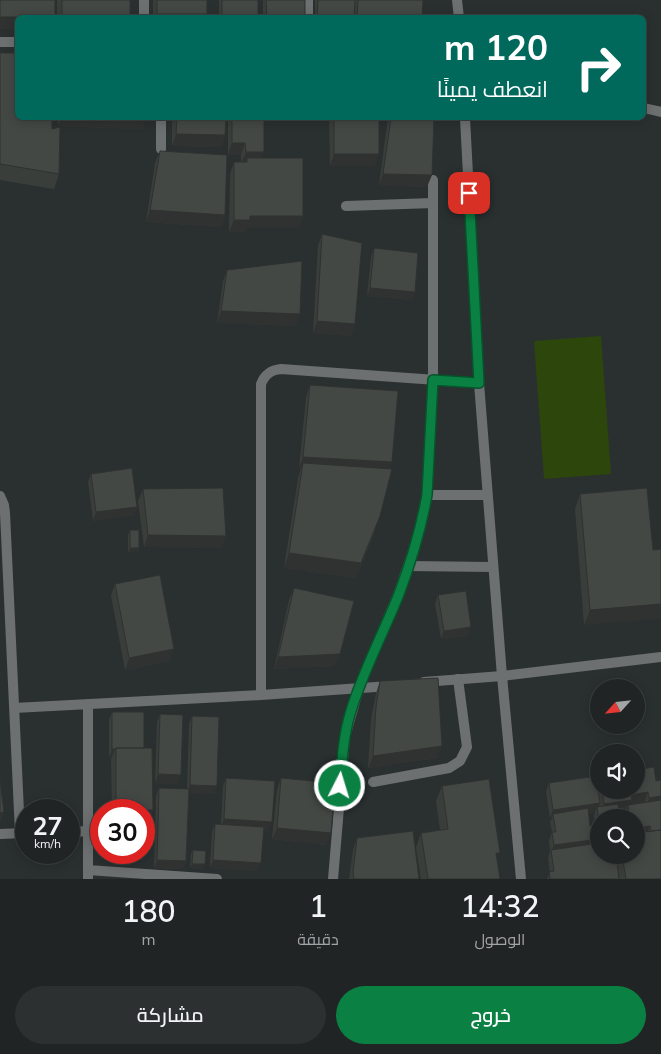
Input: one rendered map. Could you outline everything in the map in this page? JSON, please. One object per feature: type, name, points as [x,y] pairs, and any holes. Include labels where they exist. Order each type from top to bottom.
[{"type":"street","points":[[144,0],[144,15]]},
{"type":"street","points":[[308,0],[308,15]]},
{"type":"street","points":[[457,0],[459,15]]},
{"type":"street","points":[[0,42],[15,42]]},
{"type":"street","points":[[646,108],[661,112]]},
{"type":"street","points":[[161,120],[161,149]]},
{"type":"street","points":[[466,120],[479,383],[502,676],[521,879]]},
{"type":"street","points":[[333,879],[344,737],[359,688],[399,592],[418,538],[427,495],[433,380],[433,180]]},
{"type":"street","points":[[346,206],[433,203]]},
{"type":"street","points":[[261,695],[261,384],[263,378],[273,370],[281,369],[479,383]]},
{"type":"street","points":[[427,495],[488,495]]},
{"type":"street","points":[[0,496],[5,513],[14,708],[21,799]]},
{"type":"street","points":[[408,566],[494,567]]},
{"type":"street","points":[[14,708],[359,688],[502,676],[661,657]]},
{"type":"street","points":[[373,782],[449,768],[460,760],[466,747],[458,680]]},
{"type":"street","points":[[88,704],[88,875],[217,879]]},
{"type":"street","points":[[80,831],[88,831]]},
{"type":"street","points":[[0,834],[15,833]]},
{"type":"green space","points":[[601,336],[611,474],[544,479],[534,341]]},
{"type":"building","points":[[0,0],[55,0],[55,15],[0,17]]},
{"type":"building","points":[[62,0],[130,0],[130,15],[62,15]]},
{"type":"building","points":[[157,0],[207,0],[207,14],[157,14]]},
{"type":"building","points":[[222,0],[258,0],[258,15],[222,15]]},
{"type":"building","points":[[266,0],[305,0],[305,15],[267,15]]},
{"type":"building","points":[[318,0],[355,0],[354,15],[317,15]]},
{"type":"building","points":[[358,0],[423,0],[422,15],[357,15]]},
{"type":"building","points":[[0,53],[15,53],[15,120],[52,120],[52,129],[60,127],[59,174],[0,164]]},
{"type":"building","points":[[177,120],[226,120],[225,135],[176,134]]},
{"type":"building","points":[[232,120],[264,120],[264,152],[246,152],[245,143],[232,143]]},
{"type":"building","points":[[334,120],[379,120],[379,154],[334,154]]},
{"type":"building","points":[[391,120],[434,120],[432,175],[383,174]]},
{"type":"building","points":[[160,151],[227,155],[225,215],[150,210]]},
{"type":"building","points":[[247,158],[303,158],[303,216],[250,216],[250,220],[234,220],[234,162],[247,162]]},
{"type":"building","points":[[322,234],[362,243],[355,324],[317,321]]},
{"type":"building","points":[[374,248],[418,253],[415,292],[370,288]]},
{"type":"building","points":[[302,261],[300,314],[221,311],[227,270]]},
{"type":"building","points":[[310,385],[398,391],[392,462],[303,457]]},
{"type":"building","points":[[303,463],[392,469],[380,516],[361,563],[289,553]]},
{"type":"building","points":[[132,468],[137,507],[96,512],[91,474]]},
{"type":"building","points":[[223,488],[226,536],[148,535],[143,489]]},
{"type":"building","points":[[647,488],[653,550],[661,549],[661,604],[590,610],[580,494]]},
{"type":"building","points":[[130,530],[139,530],[139,548],[130,548]]},
{"type":"building","points":[[160,575],[174,649],[129,658],[115,584]]},
{"type":"building","points":[[294,588],[354,601],[340,654],[278,657]]},
{"type":"building","points":[[466,591],[471,627],[444,631],[438,595]]},
{"type":"building","points":[[438,678],[442,746],[373,756],[376,707],[380,681]]},
{"type":"building","points":[[112,712],[144,712],[144,748],[112,749]]},
{"type":"building","points":[[160,714],[183,715],[181,775],[158,774]]},
{"type":"building","points":[[192,716],[219,717],[217,786],[190,785]]},
{"type":"building","points":[[116,748],[152,748],[153,799],[116,799]]},
{"type":"building","points":[[654,767],[656,781],[661,780],[661,796],[649,798],[648,792],[645,793],[645,768]]},
{"type":"building","points":[[590,777],[590,799],[599,799],[600,803],[553,810],[549,783]]},
{"type":"building","points":[[226,778],[275,781],[272,822],[224,819]]},
{"type":"building","points":[[281,778],[335,783],[331,833],[277,828]]},
{"type":"building","points":[[489,779],[500,853],[496,853],[500,879],[428,879],[421,833],[448,829],[442,786]]},
{"type":"building","points":[[0,780],[4,812],[0,813]]},
{"type":"building","points":[[159,788],[189,789],[186,861],[157,860]]},
{"type":"building","points":[[603,799],[632,800],[604,804]]},
{"type":"building","points":[[661,800],[661,830],[651,831],[650,826],[645,827],[645,809],[628,809],[628,805]]},
{"type":"building","points":[[618,804],[619,809],[597,809],[597,807]]},
{"type":"building","points":[[588,808],[590,840],[554,845],[552,832],[556,832],[553,814]]},
{"type":"building","points":[[215,824],[264,827],[261,863],[213,860]]},
{"type":"building","points":[[661,830],[661,879],[626,879],[624,864],[645,864],[645,832]]},
{"type":"building","points":[[413,831],[419,879],[354,879],[353,872],[357,838]]},
{"type":"building","points":[[590,844],[590,864],[617,864],[619,879],[550,879],[549,872],[554,871],[551,850]]},
{"type":"building","points":[[193,850],[206,851],[205,864],[192,864]]},
{"type":"route","points":[[340,786],[344,737],[350,714],[399,592],[418,538],[427,495],[433,380],[479,383],[469,193]]}]
